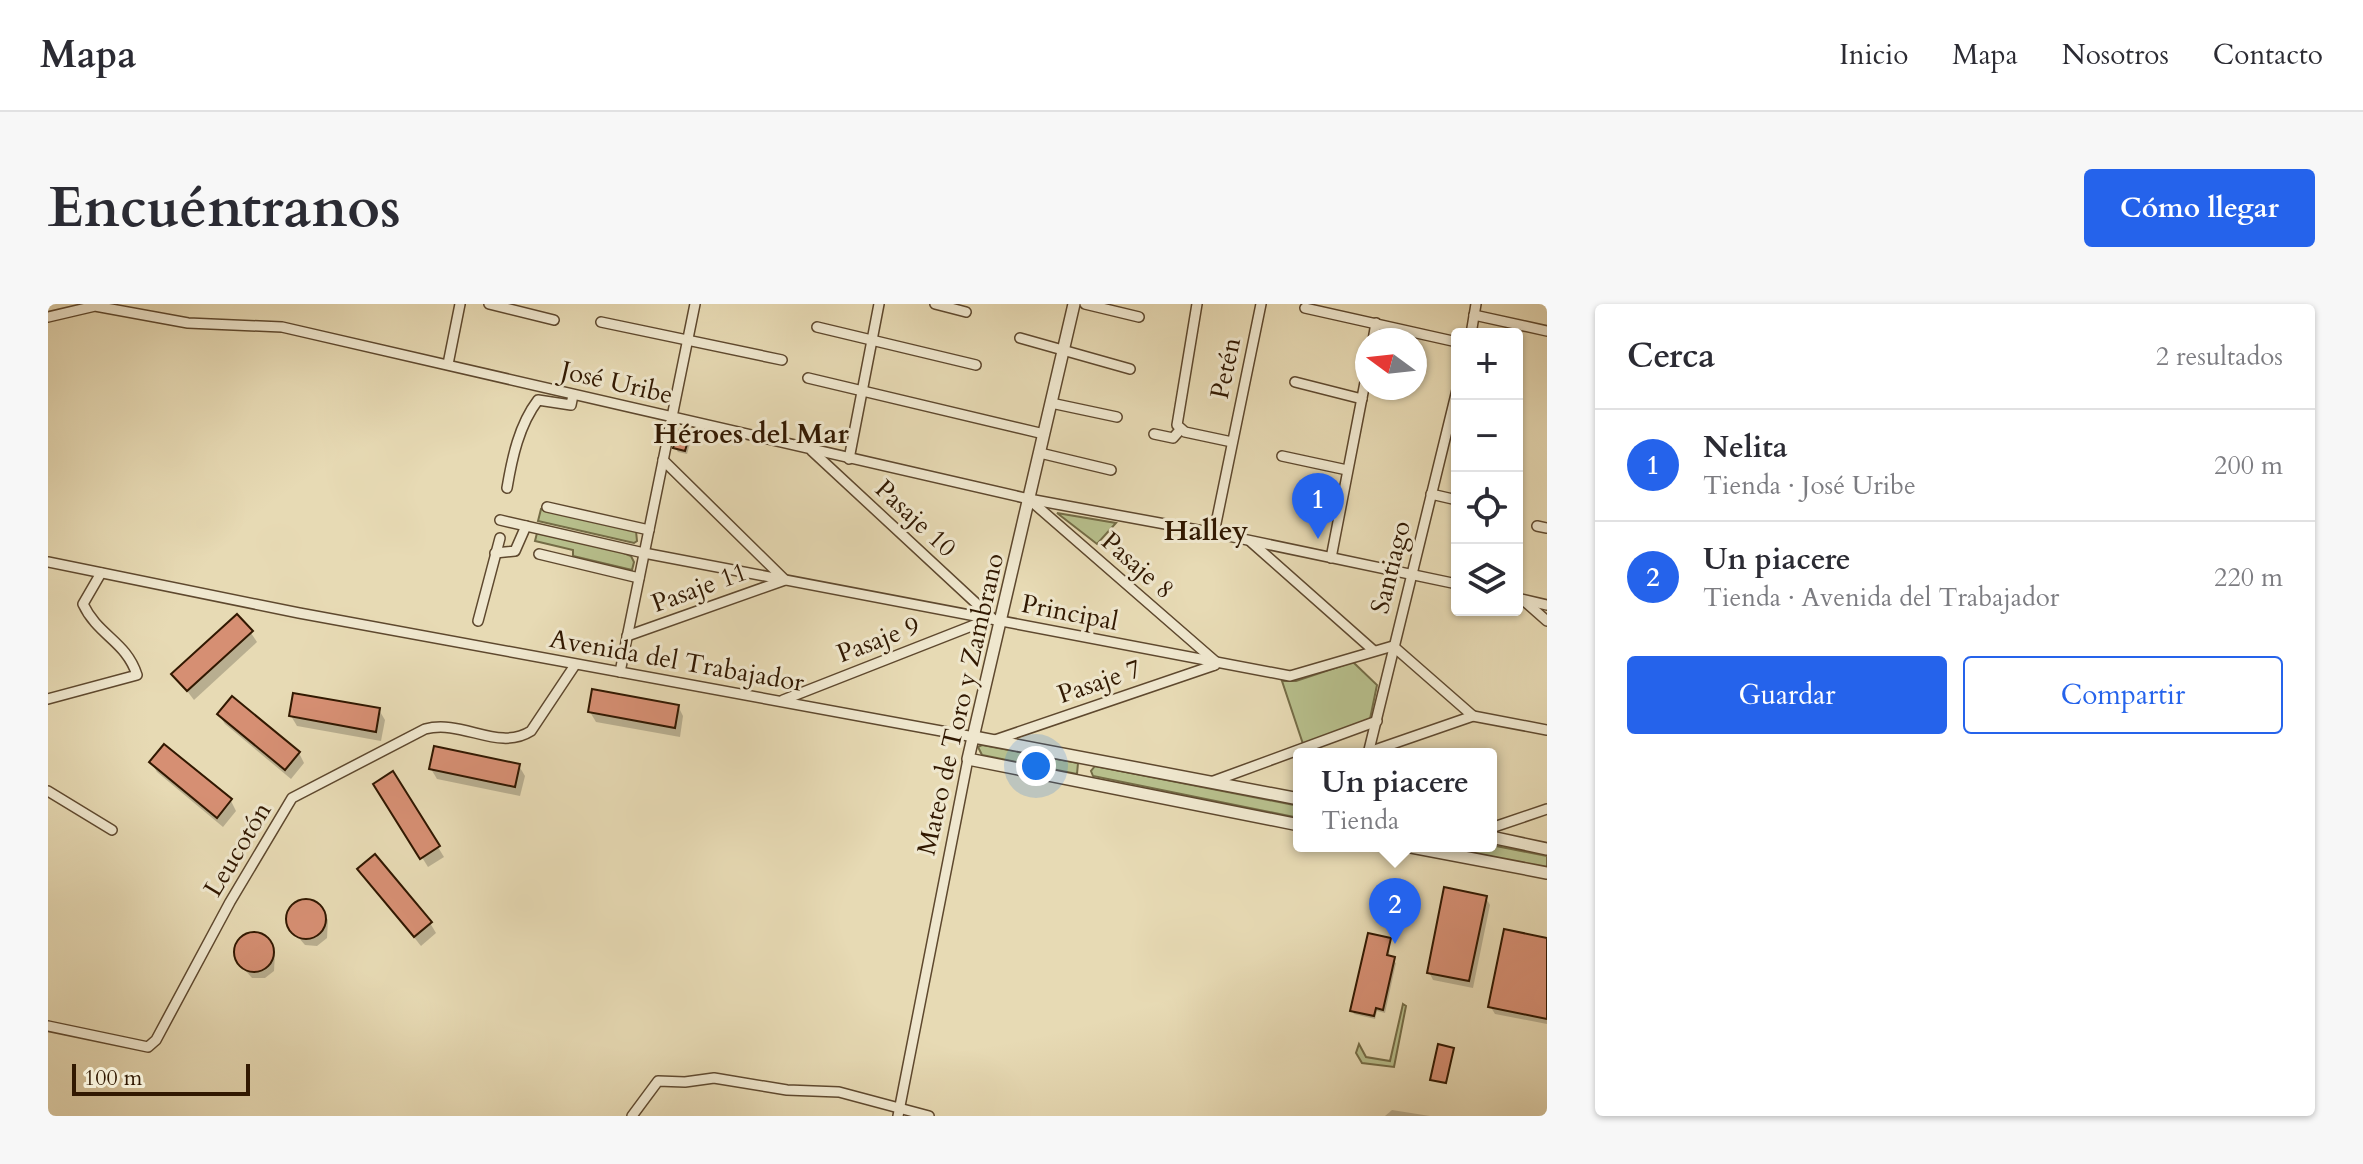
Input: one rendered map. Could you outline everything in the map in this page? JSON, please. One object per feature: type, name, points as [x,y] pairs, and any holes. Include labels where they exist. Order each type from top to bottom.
[{"type":"street","points":[[448,364],[460,304]]},
{"type":"street","points":[[489,304],[554,320]]},
{"type":"street","points":[[620,672],[695,304]]},
{"type":"street","points":[[849,459],[879,304]]},
{"type":"street","points":[[935,304],[966,312]]},
{"type":"street","name":"Mateo de Toro y Zambrano","points":[[899,1113],[996,619],[1029,499],[1074,304]]},
{"type":"street","points":[[1085,304],[1139,317]]},
{"type":"street","name":"Petén","points":[[1180,430],[1176,419],[1197,304]]},
{"type":"street","name":"Petén","points":[[1214,533],[1261,304]]},
{"type":"street","points":[[1472,328],[1476,304]]},
{"type":"street","name":"José Uribe","points":[[48,317],[95,306],[188,323],[260,325],[448,364],[1029,499],[1214,533],[1451,583]]},
{"type":"street","points":[[1305,308],[1451,341]]},
{"type":"street","points":[[1474,315],[1547,331]]},
{"type":"street","points":[[601,322],[782,360]]},
{"type":"street","points":[[1375,328],[1376,323]]},
{"type":"street","points":[[817,327],[976,365]]},
{"type":"street","points":[[1020,338],[1130,369]]},
{"type":"street","points":[[808,378],[1044,434]]},
{"type":"street","points":[[1295,382],[1355,397]]},
{"type":"street","points":[[507,488],[511,459],[532,408],[538,400],[571,405],[573,395]]},
{"type":"street","points":[[1331,558],[1362,400]]},
{"type":"street","points":[[1051,403],[1117,417]]},
{"type":"street","points":[[1154,434],[1173,438],[1180,430],[1232,442]]},
{"type":"street","name":"Santiago","points":[[1370,748],[1410,574],[1451,431]]},
{"type":"street","name":"Pasaje 10","points":[[810,449],[996,619]]},
{"type":"street","points":[[1040,453],[1111,470]]},
{"type":"street","points":[[1282,456],[1347,470]]},
{"type":"street","points":[[663,460],[785,580]]},
{"type":"street","points":[[1431,494],[1451,499]]},
{"type":"street","name":"Pasaje 8","points":[[1029,499],[1219,664]]},
{"type":"street","points":[[547,507],[649,530]]},
{"type":"street","name":"Principal","points":[[500,520],[644,553],[1290,676],[1393,646]]},
{"type":"street","points":[[495,553],[515,551],[526,526]]},
{"type":"street","points":[[478,621],[500,538]]},
{"type":"street","points":[[1248,540],[1373,650]]},
{"type":"street","points":[[539,554],[639,578]]},
{"type":"street","name":"Avenida del Trabajador","points":[[48,562],[575,665],[1293,798]]},
{"type":"street","points":[[48,699],[137,675],[131,656],[90,620],[83,604],[101,573]]},
{"type":"street","name":"Pasaje 11","points":[[627,636],[785,580]]},
{"type":"street","points":[[1523,600],[1547,605]]},
{"type":"street","points":[[1523,601],[1547,621]]},
{"type":"street","name":"Pasaje 9","points":[[781,701],[996,619]]},
{"type":"street","points":[[1393,646],[1473,716]]},
{"type":"street","name":"Pasaje 7","points":[[993,740],[1219,664]]},
{"type":"street","name":"Leucotón","points":[[50,1027],[148,1047],[156,1040],[230,902],[292,798],[425,729],[443,724],[508,740],[522,737],[531,731],[575,665]]},
{"type":"street","points":[[1383,748],[1473,716],[1547,730]]},
{"type":"street","points":[[1304,748],[1377,721]]},
{"type":"street","points":[[1211,782],[1293,752]]},
{"type":"street","points":[[968,759],[1293,824]]},
{"type":"street","points":[[1083,783],[1089,760]]},
{"type":"street","points":[[48,791],[112,830]]},
{"type":"street","points":[[1497,826],[1547,809]]},
{"type":"street","points":[[1497,838],[1547,849]]},
{"type":"street","points":[[1437,852],[1547,873]]},
{"type":"street","points":[[632,1116],[658,1081],[685,1082],[714,1078],[787,1090],[839,1092],[899,1113],[929,1116]]},
{"type":"green space","points":[[541,509],[636,531],[637,541],[634,543],[538,521]]},
{"type":"green space","points":[[1057,513],[1116,523],[1097,544]]},
{"type":"green space","points":[[537,533],[621,552],[631,556],[634,562],[632,570],[573,556],[573,550],[535,541]]},
{"type":"green space","points":[[1353,662],[1377,685],[1370,719],[1303,744],[1282,681],[1296,681]]},
{"type":"green space","points":[[982,745],[1078,763],[1077,774],[982,755],[978,747]]},
{"type":"green space","points":[[1095,766],[1293,805],[1293,817],[1093,776],[1091,771]]},
{"type":"green space","points":[[1497,846],[1547,856],[1547,868],[1467,852],[1497,852]]},
{"type":"green space","points":[[1403,1004],[1406,1006],[1394,1067],[1362,1063],[1356,1053],[1359,1044],[1366,1057],[1390,1061]]},
{"type":"building","points":[[679,431],[690,434],[685,451],[673,448]]},
{"type":"building","points":[[237,614],[253,631],[187,691],[171,674]]},
{"type":"building","points":[[592,689],[679,705],[675,728],[588,712]]},
{"type":"building","points":[[293,693],[380,708],[376,732],[289,716]]},
{"type":"building","points":[[232,696],[300,752],[285,770],[217,714]]},
{"type":"building","points":[[164,744],[232,799],[217,818],[149,762]]},
{"type":"building","points":[[434,746],[520,764],[515,787],[429,769]]},
{"type":"building","points":[[393,771],[440,846],[420,859],[373,784]]},
{"type":"building","points":[[375,854],[432,922],[414,937],[357,869]]},
{"type":"building","points":[[1444,887],[1487,896],[1469,981],[1427,973]]},
{"type":"building","points":[[306,899],[320,905],[326,919],[320,933],[306,939],[292,933],[286,919],[292,905]]},
{"type":"building","points":[[1504,929],[1547,938],[1547,1019],[1488,1007]]},
{"type":"building","points":[[254,932],[268,938],[274,952],[268,966],[254,972],[240,966],[234,952],[240,938]]},
{"type":"building","points":[[1368,933],[1391,938],[1387,955],[1395,957],[1383,1010],[1376,1008],[1374,1016],[1350,1011]]},
{"type":"building","points":[[1438,1044],[1454,1048],[1446,1083],[1430,1080]]},
{"type":"place","name":"Nelita","points":[[1318,539]]},
{"type":"place","name":"Un piacere","points":[[1395,944]]},
{"type":"district","name":"Héroes del Mar","points":[[751,433]]},
{"type":"district","name":"Halley","points":[[1206,530]]}]
